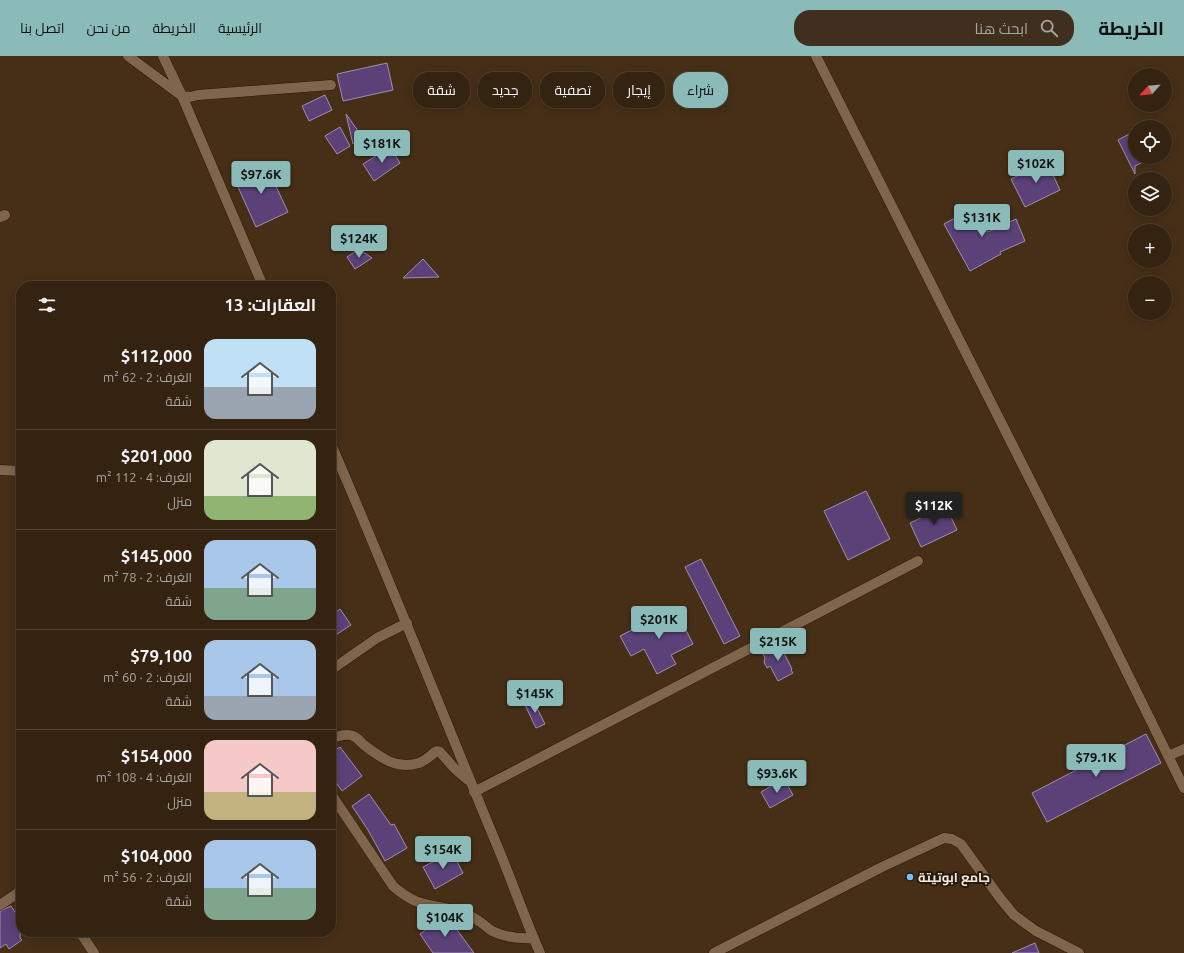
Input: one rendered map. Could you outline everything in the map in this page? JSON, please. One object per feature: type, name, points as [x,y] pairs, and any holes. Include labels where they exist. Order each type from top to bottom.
[{"type":"street","points":[[128,56],[182,96],[331,85]]},
{"type":"street","points":[[163,56],[182,96],[261,281]]},
{"type":"street","points":[[816,56],[1108,632],[1184,788]]},
{"type":"street","points":[[336,463],[407,623],[540,953]]},
{"type":"street","points":[[0,470],[16,471]]},
{"type":"street","points":[[474,792],[918,561]]},
{"type":"street","points":[[336,667],[372,642],[407,623]]},
{"type":"street","points":[[336,736],[349,735],[356,737],[361,743],[385,760],[394,764],[420,762],[435,752],[440,752],[455,769],[469,780]]},
{"type":"street","points":[[1168,756],[1184,749]]},
{"type":"street","points":[[336,801],[393,886],[402,894],[413,901],[425,905],[460,912],[478,920],[491,930],[510,938],[534,938]]},
{"type":"street","points":[[714,953],[875,871],[944,838],[961,844],[1014,915],[1036,931],[1079,953]]},
{"type":"street","points":[[0,905],[16,894]]},
{"type":"street","points":[[83,937],[94,953]]},
{"type":"building","points":[[387,63],[393,90],[343,101],[337,74]]},
{"type":"building","points":[[325,95],[332,110],[309,121],[302,106]]},
{"type":"building","points":[[346,114],[363,138],[353,144]]},
{"type":"building","points":[[340,127],[350,146],[337,154],[325,136]]},
{"type":"building","points":[[1128,135],[1128,160],[1118,140]]},
{"type":"building","points":[[390,147],[400,163],[374,181],[363,164]]},
{"type":"building","points":[[1047,162],[1060,190],[1025,207],[1011,179]]},
{"type":"building","points":[[265,163],[288,212],[256,227],[234,178]]},
{"type":"building","points":[[1130,164],[1139,164],[1135,166],[1134,172]]},
{"type":"building","points":[[975,207],[988,232],[1016,219],[1025,241],[1000,252],[1001,254],[970,271],[944,224]]},
{"type":"building","points":[[359,249],[372,258],[355,269],[347,257]]},
{"type":"building","points":[[423,259],[439,277],[403,278]]},
{"type":"building","points":[[866,491],[890,539],[848,560],[824,511]]},
{"type":"building","points":[[946,506],[957,530],[921,547],[910,523]]},
{"type":"building","points":[[701,559],[740,636],[724,644],[685,567]]},
{"type":"building","points":[[675,608],[693,644],[671,655],[676,664],[657,674],[644,649],[631,656],[620,636]]},
{"type":"building","points":[[340,609],[351,625],[336,635],[336,612]]},
{"type":"building","points":[[779,643],[793,673],[778,681],[770,666],[767,668],[762,652]]},
{"type":"building","points":[[533,700],[545,724],[536,728],[525,705]]},
{"type":"building","points":[[1146,734],[1161,763],[1047,822],[1032,793]]},
{"type":"building","points":[[340,747],[362,776],[342,791],[336,782],[336,750]]},
{"type":"building","points":[[784,779],[793,795],[770,808],[761,792]]},
{"type":"building","points":[[369,794],[391,825],[394,824],[407,848],[385,861],[368,830],[352,806]]},
{"type":"building","points":[[452,852],[463,873],[435,889],[423,867]]},
{"type":"building","points":[[11,906],[16,914],[16,937],[20,937],[22,940],[9,949],[6,944],[0,948],[0,911]]},
{"type":"building","points":[[446,915],[474,953],[433,953],[420,934]]},
{"type":"building","points":[[1035,943],[1039,953],[1012,953]]},
{"type":"place","name":"جامع ابوتيتة","points":[[910,877]]}]
